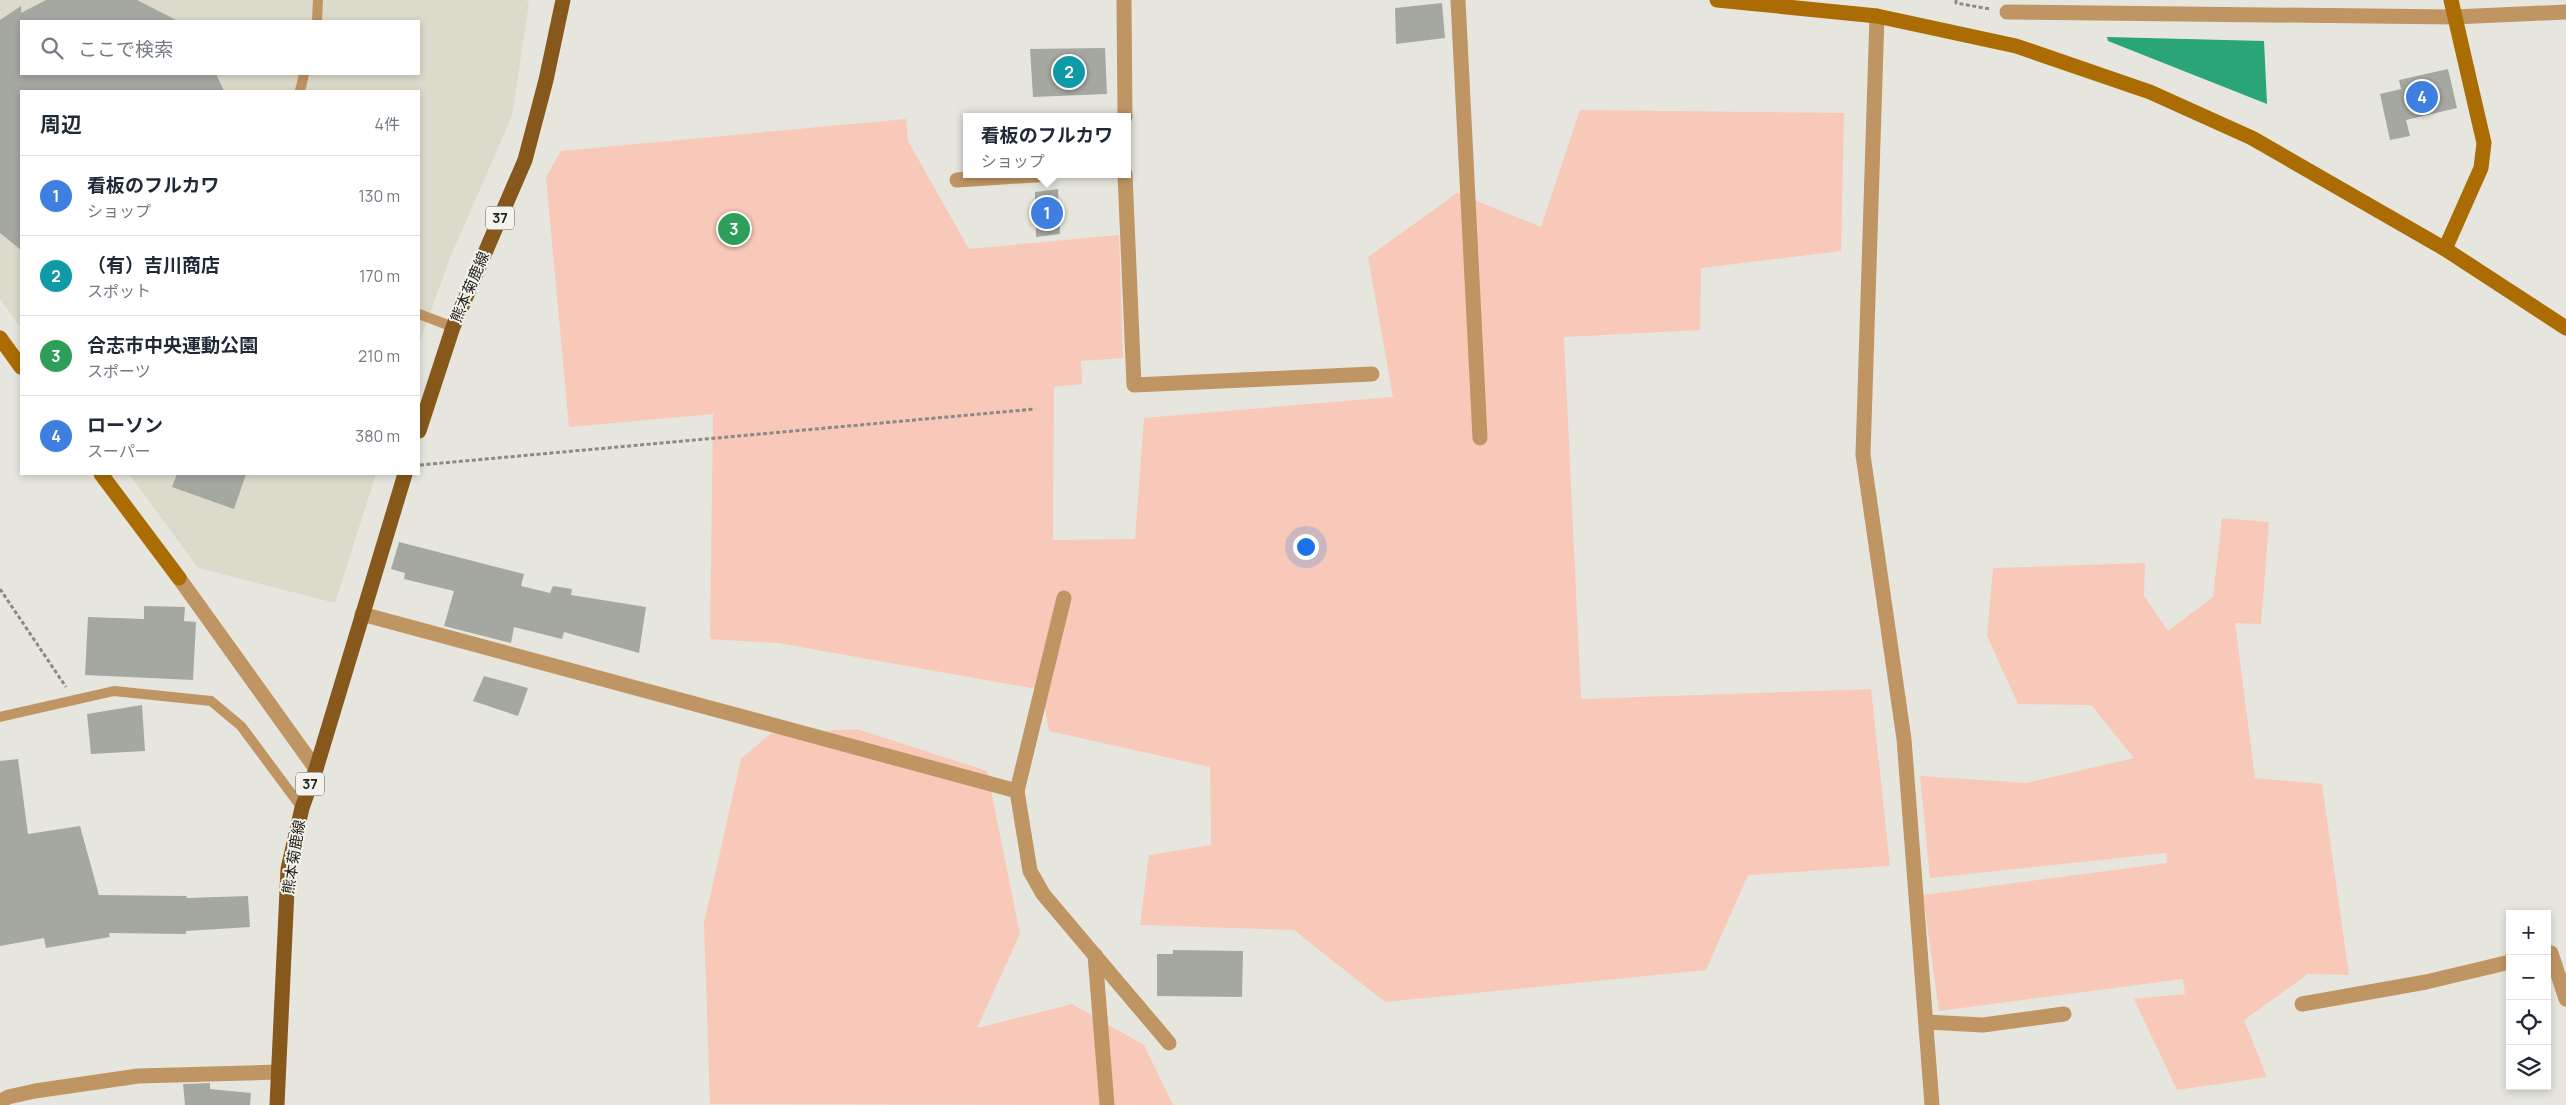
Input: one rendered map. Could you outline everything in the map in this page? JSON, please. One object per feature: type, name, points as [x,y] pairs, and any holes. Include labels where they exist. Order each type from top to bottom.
[{"type":"main road","name":"熊本菊鹿線","points":[[420,428],[453,326],[525,160],[564,0]]},
{"type":"main road","name":"熊本菊鹿線","points":[[277,1105],[288,869],[302,808],[316,769],[405,475]]},
{"type":"street","points":[[1124,0],[1125,113]]},
{"type":"street","points":[[1458,0],[1480,438]]},
{"type":"street","points":[[1717,0],[1877,16],[2016,46],[2150,92],[2252,138],[2445,249],[2566,328]]},
{"type":"street","points":[[2445,249],[2481,168],[2484,143],[2451,0]]},
{"type":"street","points":[[2008,12],[2454,18],[2566,12]]},
{"type":"street","points":[[1877,16],[1863,455],[1904,740],[1932,1105]]},
{"type":"street","points":[[957,180],[988,178]]},
{"type":"street","points":[[1126,178],[1134,385],[1372,374]]},
{"type":"street","points":[[0,338],[20,366]]},
{"type":"street","points":[[102,475],[179,578],[316,769]]},
{"type":"street","points":[[1064,598],[1018,791],[1030,871],[1043,894],[1169,1043]]},
{"type":"street","points":[[362,614],[1018,791]]},
{"type":"street","points":[[2551,953],[2566,949]]},
{"type":"street","points":[[2550,955],[2566,999]]},
{"type":"street","points":[[1095,956],[1108,1105]]},
{"type":"street","points":[[2302,1004],[2426,982],[2506,963]]},
{"type":"street","points":[[1926,1022],[1983,1024],[2064,1014]]},
{"type":"street","points":[[0,1102],[8,1097],[35,1091],[138,1076],[278,1072]]},
{"type":"lane","points":[[317,20],[318,0]]},
{"type":"lane","points":[[300,90],[304,75]]},
{"type":"lane","points":[[420,314],[453,326]]},
{"type":"lane","points":[[0,717],[114,691],[211,701],[241,726],[302,808]]},
{"type":"path","points":[[1956,0],[1956,3],[2008,12]]},
{"type":"path","points":[[420,465],[1035,409]]},
{"type":"path","points":[[0,589],[75,700]]},
{"type":"shaded area","points":[[0,0],[526,0],[529,3],[512,116],[450,258],[420,341],[420,90],[20,90],[20,327],[0,299]]},
{"type":"shaded area","points":[[2107,37],[2264,41],[2267,104],[2108,41]]},
{"type":"shaded area","points":[[1580,110],[1844,113],[1841,251],[1701,268],[1700,330],[1564,337],[1581,699],[1871,689],[1890,866],[1748,875],[1706,970],[1385,1002],[1294,930],[1140,925],[1149,855],[1211,845],[1210,767],[1049,731],[1042,690],[778,643],[710,639],[713,414],[569,427],[546,177],[561,151],[906,119],[908,141],[969,249],[1119,235],[1123,358],[1081,361],[1082,384],[1054,387],[1053,540],[1135,539],[1144,418],[1393,397],[1368,257],[1457,193],[1541,227]]},
{"type":"shaded area","points":[[130,475],[376,475],[335,603],[198,568]]},
{"type":"shaded area","points":[[2222,518],[2269,522],[2261,624],[2235,623],[2255,778],[2322,784],[2349,975],[2308,974],[2244,1020],[2267,1077],[2177,1090],[2134,999],[2185,994],[2183,979],[1939,1011],[1923,895],[2167,863],[2166,853],[1930,878],[1920,776],[2027,783],[2134,758],[2091,705],[2018,704],[1987,636],[1993,568],[2145,563],[2144,596],[2168,631],[2213,597]]},
{"type":"shaded area","points":[[857,729],[987,771],[1020,934],[977,1028],[1072,1004],[1144,1045],[1173,1105],[710,1104],[704,923],[741,759],[770,734]]},
{"type":"building","points":[[46,0],[137,0],[176,20],[20,20],[20,75],[216,75],[224,90],[20,90],[20,249],[0,233],[0,20],[21,6],[21,13]]},
{"type":"building","points":[[1442,3],[1445,38],[1396,44],[1395,8]]},
{"type":"building","points":[[1105,48],[1107,94],[1033,97],[1030,49]]},
{"type":"building","points":[[2448,69],[2457,108],[2406,120],[2410,136],[2390,140],[2380,94],[2401,89],[2399,80]]},
{"type":"building","points":[[1058,189],[1060,234],[1036,237],[1035,192]]},
{"type":"building","points":[[177,475],[246,475],[234,509],[172,487]]},
{"type":"building","points":[[399,542],[524,574],[521,586],[550,593],[553,586],[572,589],[571,595],[646,607],[639,653],[564,632],[562,639],[514,627],[511,643],[444,626],[454,591],[404,579],[405,573],[391,569]]},
{"type":"building","points":[[144,606],[185,607],[184,621],[196,622],[193,680],[85,675],[88,617],[144,619]]},
{"type":"building","points":[[484,676],[528,688],[518,716],[473,701]]},
{"type":"building","points":[[142,705],[145,751],[91,754],[87,714]]},
{"type":"building","points":[[18,759],[28,834],[80,826],[99,895],[187,896],[186,898],[248,896],[250,927],[186,931],[186,934],[109,933],[110,937],[46,948],[44,938],[0,946],[0,761]]},
{"type":"building","points":[[1173,950],[1243,951],[1242,997],[1157,996],[1157,954],[1173,954]]},
{"type":"building","points":[[210,1083],[210,1089],[251,1093],[250,1105],[185,1105],[183,1084]]},
{"type":"place","name":"（有）吉川商店","points":[[1069,72]]},
{"type":"place","name":"ローソン","points":[[2422,97]]},
{"type":"place","name":"看板のフルカワ","points":[[1047,213]]},
{"type":"place","name":"合志市中央運動公園","points":[[734,229]]}]
